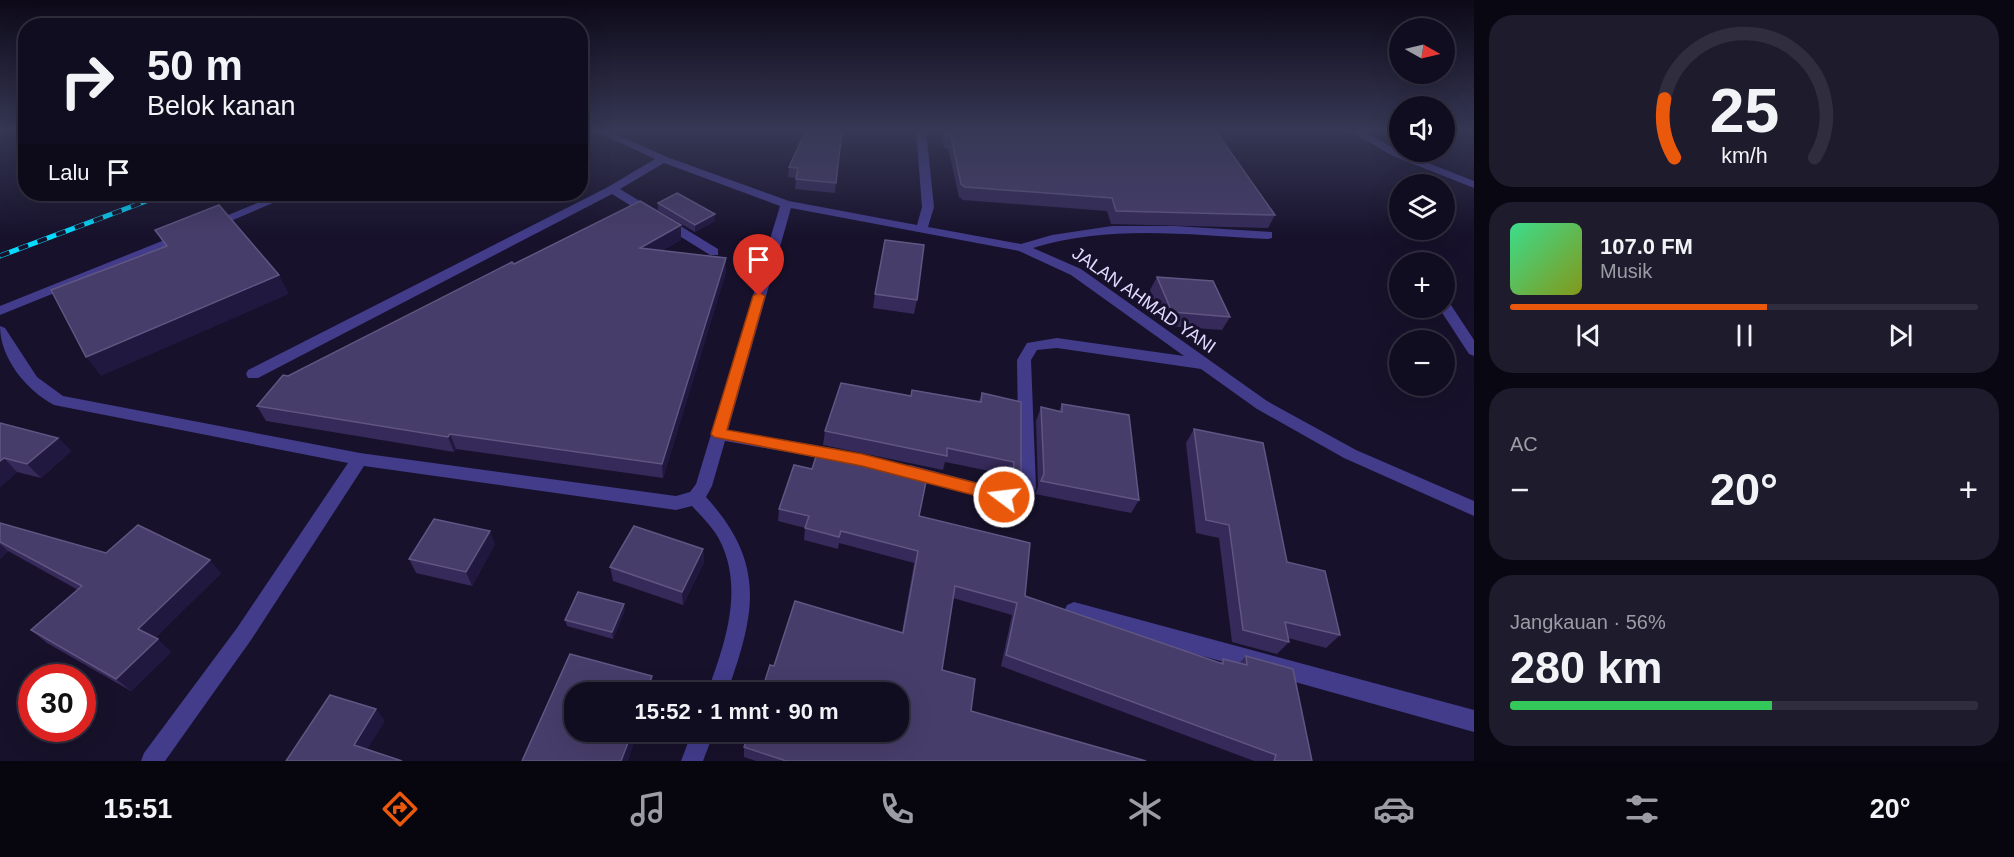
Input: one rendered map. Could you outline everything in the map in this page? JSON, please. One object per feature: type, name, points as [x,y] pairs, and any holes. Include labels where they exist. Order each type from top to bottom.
[{"type":"street","points":[[253,374],[612,189],[652,166]]},
{"type":"street","name":"JALAN AHMAD YANI","points":[[681,166],[786,204],[1022,248],[1076,272],[1262,405],[1350,454],[1474,509]]},
{"type":"street","points":[[921,230],[928,207],[924,166]]},
{"type":"street","points":[[1426,166],[1474,185]]},
{"type":"street","points":[[612,189],[714,252]]},
{"type":"street","points":[[0,311],[271,201]]},
{"type":"street","points":[[0,331],[30,380],[44,394],[59,401],[360,459],[676,503],[696,498],[704,486],[786,204]]},
{"type":"street","points":[[1022,248],[1059,235],[1092,230],[1268,235]]},
{"type":"street","points":[[1452,318],[1474,351]]},
{"type":"street","points":[[895,468],[1004,497],[1023,496],[1028,488],[1024,360],[1032,346],[1057,343],[1206,365]]},
{"type":"street","points":[[719,434],[851,458]]},
{"type":"street","points":[[153,761],[244,634],[360,459]]},
{"type":"street","points":[[696,498],[730,541],[736,559],[741,592],[740,624],[721,682]]},
{"type":"street","points":[[1074,611],[1474,721]]},
{"type":"street","points":[[692,761],[699,742]]},
{"type":"building","points":[[838,166],[836,183],[796,179],[798,168],[789,167]]},
{"type":"building","points":[[957,166],[1240,166],[1275,215],[1116,211],[1112,198],[965,187],[961,184]]},
{"type":"building","points":[[677,193],[715,214],[695,225],[658,203]]},
{"type":"building","points":[[640,201],[681,225],[640,248],[726,258],[662,464],[450,434],[448,437],[257,406],[283,375],[288,376],[512,262],[514,264]]},
{"type":"building","points":[[219,205],[279,275],[86,357],[51,290],[167,246],[155,230]]},
{"type":"building","points":[[885,240],[924,245],[917,300],[875,294]]},
{"type":"building","points":[[1157,277],[1213,281],[1230,317],[1172,312]]},
{"type":"building","points":[[841,383],[911,396],[912,390],[981,402],[982,393],[1021,402],[1021,474],[1013,474],[1014,462],[947,448],[947,456],[825,431]]},
{"type":"building","points":[[1062,404],[1129,415],[1139,500],[1041,481],[1044,474],[1041,407],[1062,412]]},
{"type":"building","points":[[0,423],[58,438],[27,464],[4,458],[0,461]]},
{"type":"building","points":[[1194,429],[1263,443],[1287,562],[1325,571],[1340,635],[1285,622],[1289,642],[1243,630],[1229,525],[1206,520]]},
{"type":"building","points":[[819,447],[928,472],[919,516],[1030,543],[1025,596],[1223,664],[1223,659],[1247,665],[1246,656],[1293,669],[1312,761],[1274,761],[1276,755],[1006,655],[1017,603],[955,586],[942,670],[975,679],[971,711],[1146,761],[786,761],[744,747],[746,742],[909,742],[909,682],[765,682],[770,665],[774,666],[795,601],[903,633],[918,551],[841,531],[839,537],[805,528],[809,516],[779,509],[794,465],[812,469]]},
{"type":"building","points":[[434,519],[490,531],[466,572],[409,559]]},
{"type":"building","points":[[0,523],[106,553],[138,525],[210,560],[138,629],[158,639],[116,679],[96,667],[96,664],[90,664],[31,630],[82,586],[0,542]]},
{"type":"building","points":[[634,526],[703,549],[682,592],[610,567]]},
{"type":"building","points":[[578,592],[624,604],[612,632],[565,620]]},
{"type":"building","points":[[570,654],[652,676],[650,682],[564,682],[564,742],[628,742],[621,761],[522,761]]},
{"type":"building","points":[[330,695],[376,709],[354,745],[402,761],[286,761]]},
{"type":"railway","points":[[0,256],[146,201]]},
{"type":"route","points":[[759,296],[719,434],[862,460],[1004,497]]}]
